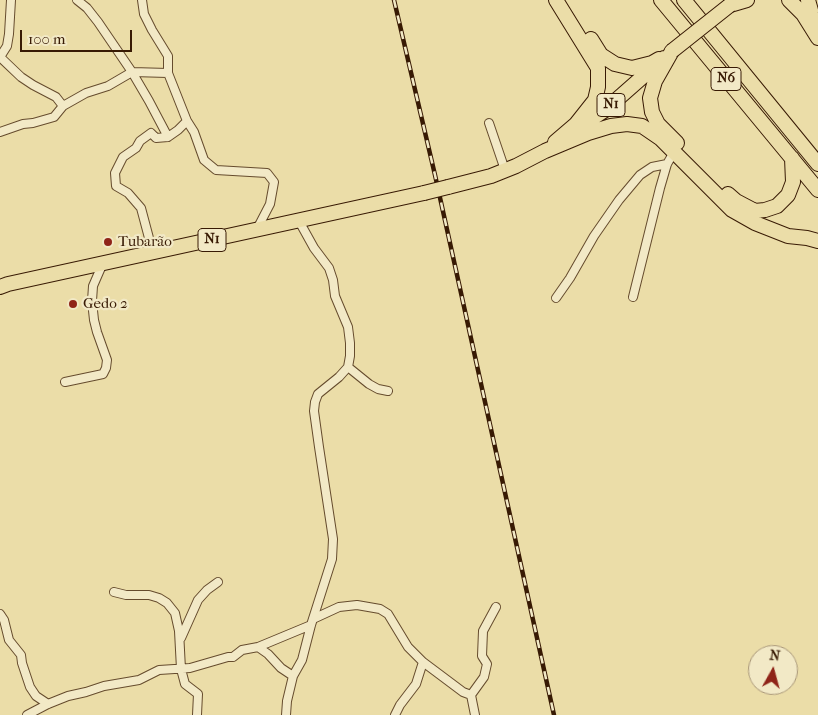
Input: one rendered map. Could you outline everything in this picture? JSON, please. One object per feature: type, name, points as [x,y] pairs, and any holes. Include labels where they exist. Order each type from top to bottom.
[{"type":"highway","points":[[545,150],[576,124],[595,100],[598,86],[598,68],[556,0]]},
{"type":"highway","points":[[567,0],[601,55],[615,64],[632,68],[652,63],[672,51],[733,2],[747,0]]},
{"type":"highway","name":"N6","points":[[661,0],[818,190]]},
{"type":"highway","name":"N6","points":[[684,0],[818,164]]},
{"type":"highway","points":[[789,0],[803,14],[818,38]]},
{"type":"highway","points":[[808,0],[812,14],[818,23]]},
{"type":"highway","points":[[672,51],[656,81],[650,98],[652,112],[658,124],[736,202],[755,211],[777,206],[788,195],[793,182],[792,158]]},
{"type":"highway","name":"N1","points":[[0,287],[424,193],[491,176],[545,150],[605,110],[672,51]]},
{"type":"highway","points":[[545,150],[610,126],[627,124],[642,126],[661,139],[671,158],[732,210],[755,223],[788,236],[818,241]]},
{"type":"highway","points":[[802,144],[818,150]]},
{"type":"street","points":[[11,0],[7,46],[0,57],[21,77],[56,96],[63,106]]},
{"type":"street","points":[[77,0],[87,8],[98,22],[132,72],[168,136]]},
{"type":"street","points":[[142,0],[144,14],[168,56],[168,73],[204,160],[216,170],[267,174],[274,182],[270,204],[256,230]]},
{"type":"street","points":[[0,132],[54,116],[63,106],[86,93],[108,86],[132,72],[168,73]]},
{"type":"street","points":[[153,253],[141,208],[128,193],[116,186],[115,173],[123,157],[136,148],[151,133],[156,138],[168,136],[187,121]]},
{"type":"street","points":[[489,123],[505,170]]},
{"type":"street","points":[[633,297],[649,228],[671,158]]},
{"type":"street","points":[[556,298],[594,236],[619,200],[640,175],[652,166],[671,158]]},
{"type":"street","points":[[286,715],[293,676],[302,660],[332,558],[333,539],[314,411],[315,402],[318,394],[348,367],[350,343],[348,327],[335,296],[329,268],[314,248],[300,221]]},
{"type":"street","points":[[66,382],[103,374],[106,368],[107,360],[97,332],[92,301],[93,286],[103,263]]},
{"type":"street","points":[[348,367],[369,384],[378,389],[388,391]]},
{"type":"street","points":[[179,642],[198,600],[218,582]]},
{"type":"street","points":[[114,592],[150,595],[159,598],[167,603],[175,613],[181,669],[185,684],[198,694],[197,715]]},
{"type":"street","points":[[27,715],[68,696],[104,686],[139,680],[159,670],[190,668],[228,657],[233,658],[242,650],[258,647],[339,607],[357,605],[380,609],[388,614],[408,647],[423,662],[463,692],[471,694]]},
{"type":"street","points":[[475,715],[471,694],[484,676],[487,664],[482,656],[483,631],[496,608]]},
{"type":"street","points":[[0,614],[4,620],[9,640],[21,655],[30,687],[36,696],[48,704]]},
{"type":"street","points":[[258,647],[293,676]]},
{"type":"street","points":[[395,715],[416,684],[423,662]]},
{"type":"railway","points":[[394,0],[435,175],[554,715]]},
{"type":"place","name":"Tubarão","points":[[108,242]]},
{"type":"place","name":"Gedo 2","points":[[73,304]]}]
